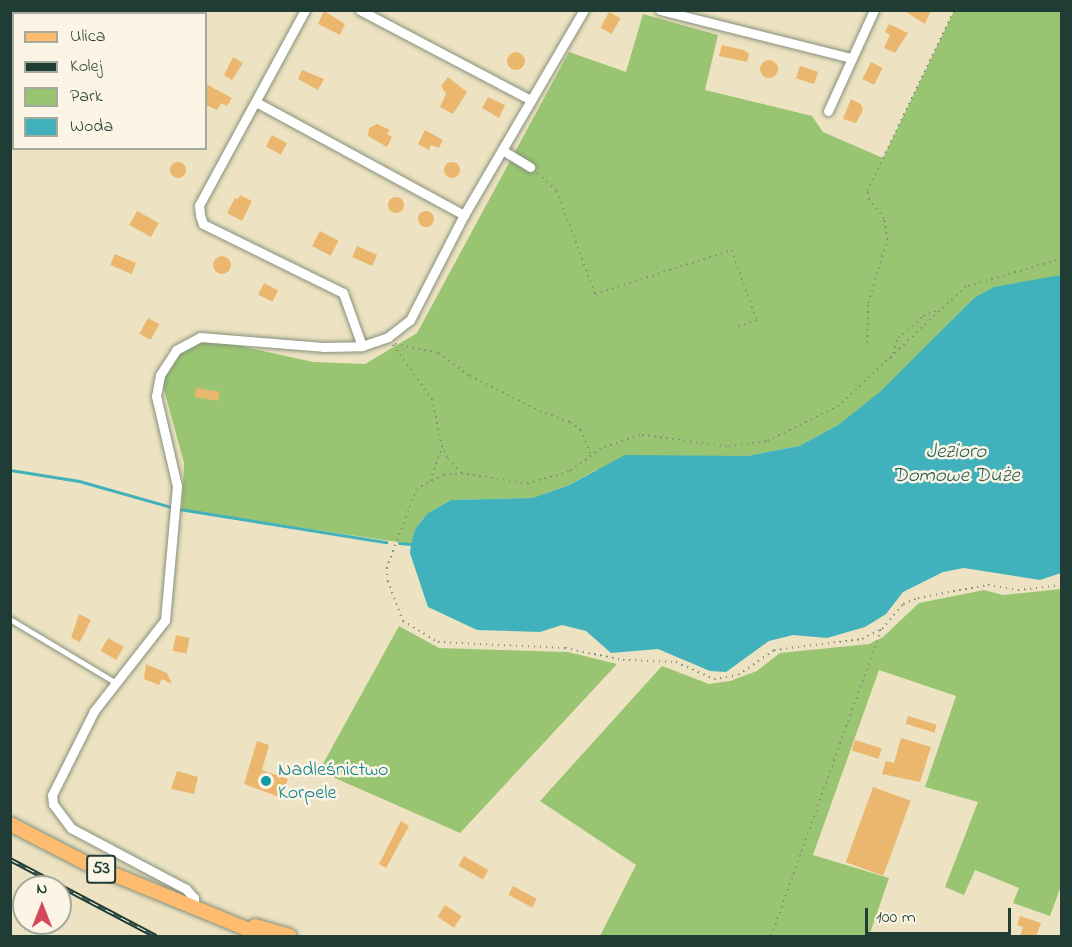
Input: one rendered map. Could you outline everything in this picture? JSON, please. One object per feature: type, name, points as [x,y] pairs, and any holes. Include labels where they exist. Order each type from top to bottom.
[{"type":"main road","name":"53","points":[[10,825],[86,863],[264,936]]},
{"type":"main road","name":"53","points":[[194,909],[290,936]]},
{"type":"street","points":[[305,10],[199,205],[203,224],[343,293],[362,346]]},
{"type":"street","points":[[360,10],[531,100]]},
{"type":"street","points":[[194,909],[194,898],[186,889],[81,835],[62,819],[53,804],[54,786],[113,681],[165,620],[177,486],[156,396],[160,375],[176,350],[201,337],[323,347],[362,346],[388,337],[410,320],[464,214],[584,10]]},
{"type":"street","points":[[660,10],[851,58]]},
{"type":"street","points":[[828,111],[874,10]]},
{"type":"street","points":[[256,102],[464,214]]},
{"type":"street","points":[[502,150],[530,167]]},
{"type":"lane","points":[[10,620],[113,681]]},
{"type":"path","points":[[867,343],[868,303],[887,240],[884,219],[868,200],[867,190],[954,10]]},
{"type":"path","points":[[530,167],[557,190],[595,294],[732,250],[757,321],[735,327]]},
{"type":"path","points":[[882,629],[847,643],[774,650],[738,675],[714,679],[676,662],[623,660],[565,648],[438,642],[404,621],[388,581],[387,568],[411,499],[417,489],[444,475],[463,474],[528,484],[568,472],[592,456],[640,435],[727,447],[766,442],[839,406],[890,360],[939,310],[979,281],[1062,259]]},
{"type":"path","points":[[890,360],[898,338],[923,316],[939,310]]},
{"type":"path","points":[[463,474],[448,459],[442,445],[432,399],[392,343],[439,353],[470,376],[540,411],[570,422],[581,430],[592,456]]},
{"type":"path","points":[[429,482],[442,445]]},
{"type":"path","points":[[771,936],[882,629],[903,604],[918,598],[988,585],[1018,590],[1062,585]]},
{"type":"green space","points":[[954,11],[1061,11],[1061,275],[974,298],[882,391],[838,425],[799,446],[747,456],[704,456],[596,470],[567,486],[532,498],[451,500],[428,513],[415,529],[411,544],[182,510],[184,463],[160,375],[167,362],[200,337],[313,362],[365,364],[417,333],[569,52],[626,72],[643,14],[718,35],[705,90],[812,116],[823,132],[883,158]]},
{"type":"green space","points":[[1061,589],[1062,883],[1050,916],[1013,903],[1019,888],[975,870],[964,895],[945,887],[978,802],[925,787],[956,696],[879,670],[813,855],[889,878],[869,936],[600,936],[636,865],[540,801],[662,666],[709,684],[730,681],[757,671],[780,653],[869,644],[883,637],[919,603],[984,590],[1003,595]]},
{"type":"green space","points":[[399,626],[439,648],[568,652],[617,664],[460,833],[319,771]]},
{"type":"water","name":"Jezioro Domowe Duże","points":[[1061,275],[1061,573],[1040,580],[964,568],[943,572],[903,592],[886,614],[865,627],[827,638],[793,635],[769,641],[726,672],[710,671],[658,649],[611,653],[586,631],[562,625],[540,632],[477,630],[428,607],[410,553],[411,544],[415,529],[428,513],[451,500],[532,498],[567,486],[625,455],[747,456],[799,446],[838,425],[881,391],[974,298],[994,287]]},
{"type":"building","points":[[903,10],[931,10],[925,24]]},
{"type":"building","points":[[324,11],[345,24],[340,35],[318,24]]},
{"type":"building","points":[[609,12],[620,18],[612,34],[600,28]]},
{"type":"building","points":[[889,24],[908,33],[895,53],[884,48],[890,35],[885,32]]},
{"type":"building","points":[[722,45],[744,50],[749,54],[747,62],[719,56]]},
{"type":"building","points":[[516,52],[522,55],[525,61],[522,67],[516,70],[510,67],[507,61],[510,55]]},
{"type":"building","points":[[233,57],[243,63],[232,80],[224,75]]},
{"type":"building","points":[[765,60],[773,60],[778,65],[776,76],[765,78],[760,73],[760,65]]},
{"type":"building","points":[[871,62],[883,68],[874,85],[862,79]]},
{"type":"building","points":[[800,66],[818,72],[814,84],[796,78]]},
{"type":"building","points":[[302,70],[324,79],[318,90],[298,79]]},
{"type":"building","points":[[448,77],[467,92],[453,114],[440,107],[446,94],[441,86]]},
{"type":"building","points":[[207,85],[232,98],[227,106],[221,103],[217,110],[207,105]]},
{"type":"building","points":[[488,97],[505,105],[499,118],[482,108]]},
{"type":"building","points":[[851,99],[861,104],[863,110],[856,123],[843,119]]},
{"type":"building","points":[[377,124],[390,130],[387,134],[392,137],[387,147],[368,136],[369,128]]},
{"type":"building","points":[[425,130],[443,140],[439,148],[431,145],[429,150],[418,144]]},
{"type":"building","points":[[272,135],[287,143],[281,154],[266,146]]},
{"type":"building","points":[[178,162],[184,164],[186,170],[184,176],[178,178],[172,176],[170,170],[172,164]]},
{"type":"building","points":[[449,162],[455,162],[460,170],[458,176],[449,178],[444,173],[444,167]]},
{"type":"building","points":[[240,195],[252,201],[242,221],[227,213],[235,198],[238,199]]},
{"type":"building","points":[[393,197],[399,197],[404,205],[402,211],[393,213],[388,208],[388,202]]},
{"type":"building","points":[[137,211],[159,223],[151,237],[129,225]]},
{"type":"building","points":[[426,211],[432,213],[434,219],[432,225],[426,227],[420,225],[418,219],[420,213]]},
{"type":"building","points":[[320,231],[339,241],[331,256],[312,246]]},
{"type":"building","points":[[357,246],[377,255],[372,266],[352,257]]},
{"type":"building","points":[[115,254],[136,263],[131,274],[110,265]]},
{"type":"building","points":[[222,256],[228,259],[231,265],[228,271],[222,274],[216,271],[213,265],[216,259]]},
{"type":"building","points":[[264,283],[278,290],[272,302],[258,295]]},
{"type":"building","points":[[148,318],[159,324],[151,340],[139,334]]},
{"type":"building","points":[[196,388],[220,392],[218,401],[195,397]]},
{"type":"building","points":[[79,614],[91,620],[80,642],[71,638]]},
{"type":"building","points":[[176,635],[190,638],[186,654],[173,651]]},
{"type":"building","points":[[108,638],[124,647],[116,660],[101,651]]},
{"type":"building","points":[[146,664],[167,673],[172,684],[162,679],[159,685],[144,679]]},
{"type":"building","points":[[908,716],[937,725],[934,732],[906,724]]},
{"type":"building","points":[[901,738],[931,747],[920,782],[882,774],[886,761],[894,763]]},
{"type":"building","points":[[855,740],[882,748],[879,759],[852,751]]},
{"type":"building","name":"Nadleśnictwo Korpele","points":[[257,741],[269,745],[262,770],[288,779],[282,798],[244,784]]},
{"type":"building","points":[[177,771],[198,777],[194,794],[171,789]]},
{"type":"building","points":[[873,787],[911,801],[883,876],[846,862]]},
{"type":"building","points":[[401,821],[409,826],[386,868],[379,864]]},
{"type":"building","points":[[464,856],[488,870],[483,880],[458,866]]},
{"type":"building","points":[[513,886],[537,899],[532,908],[508,895]]},
{"type":"building","points":[[445,905],[462,916],[454,928],[437,917]]},
{"type":"building","points":[[1020,916],[1041,923],[1036,936],[1020,936],[1023,927],[1017,925]]},
{"type":"waterway","points":[[10,470],[79,481],[171,507]]},
{"type":"waterway","points":[[179,509],[386,542]]},
{"type":"waterway","points":[[399,543],[411,544]]},
{"type":"railway","points":[[10,859],[156,936]]},
{"type":"place","name":"Nadleśnictwo Korpele","points":[[266,781]]}]
